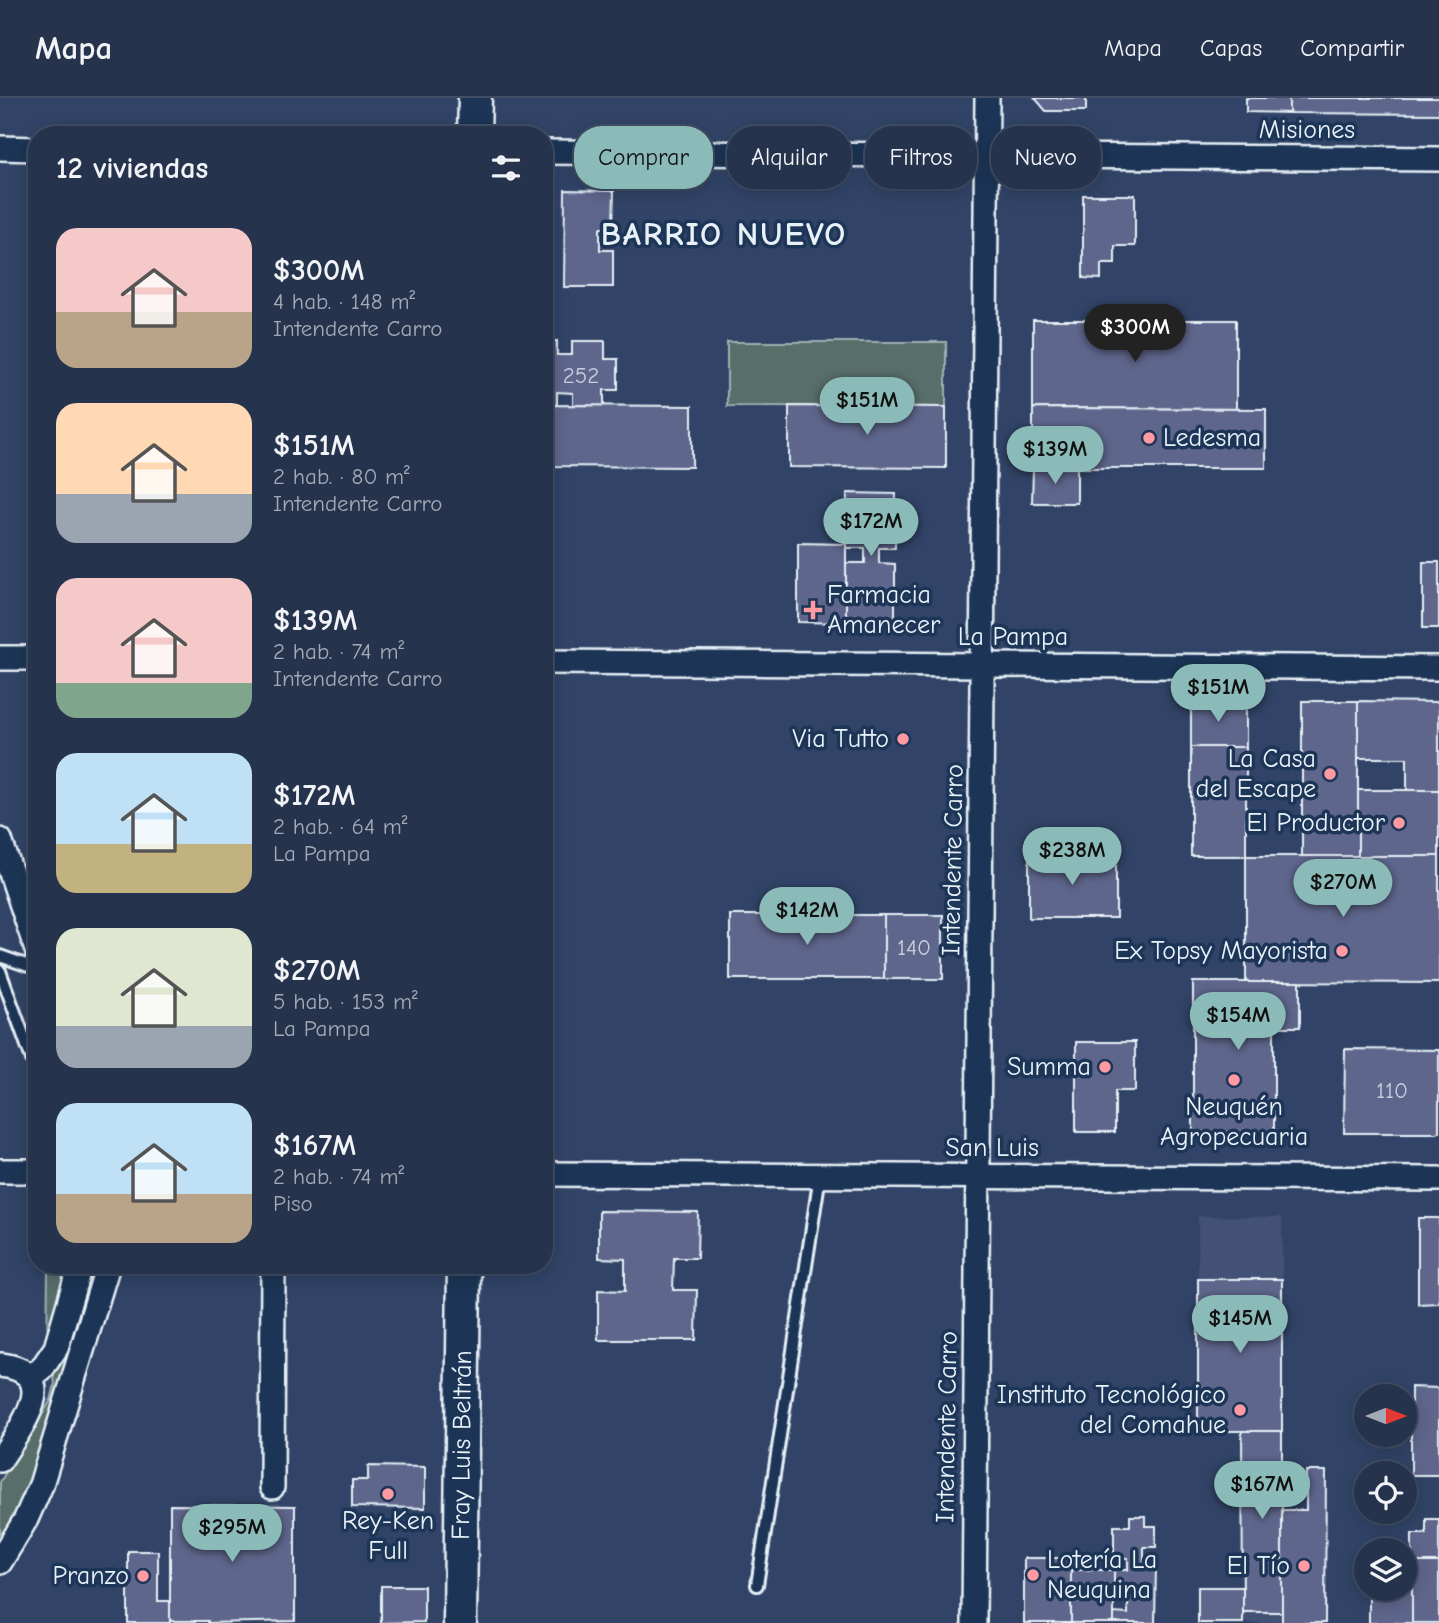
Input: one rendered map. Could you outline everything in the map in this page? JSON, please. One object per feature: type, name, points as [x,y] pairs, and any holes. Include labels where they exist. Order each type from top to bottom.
[{"type":"street","points":[[474,126],[475,98]]},
{"type":"street","name":"Intendente Carro","points":[[974,1623],[987,98]]},
{"type":"street","points":[[0,148],[28,149]]},
{"type":"street","name":"Misiones","points":[[553,152],[1439,159]]},
{"type":"street","points":[[0,658],[28,659]]},
{"type":"street","name":"La Pampa","points":[[553,662],[1439,668]]},
{"type":"street","points":[[0,840],[28,923]]},
{"type":"street","points":[[0,1171],[28,1171]]},
{"type":"street","name":"San Luis","points":[[553,1174],[1439,1179]]},
{"type":"street","points":[[29,1376],[41,1370],[56,1349],[77,1274]]},
{"type":"street","points":[[0,1562],[26,1520],[41,1485],[105,1274]]},
{"type":"street","points":[[272,1487],[273,1274]]},
{"type":"street","name":"Fray Luis Beltrán","points":[[460,1623],[464,1274]]},
{"type":"street","points":[[0,1365],[20,1369],[29,1376],[35,1393],[33,1404],[0,1460]]},
{"type":"lane","points":[[0,956],[28,966]]},
{"type":"lane","points":[[0,971],[28,1048]]},
{"type":"lane","points":[[757,1585],[820,1175]]},
{"type":"shaded area","name":"Instituto Tecnológico del Comahue","points":[[1198,1216],[1282,1217],[1282,1623],[1243,1623],[1242,1431],[1198,1431]]},
{"type":"green space","points":[[727,342],[946,342],[946,407],[727,406]]},
{"type":"green space","points":[[48,1274],[114,1274],[41,1504],[0,1577],[0,1482],[51,1400],[55,1385],[47,1365]]},
{"type":"building","points":[[1035,98],[1086,98],[1086,111],[1046,111]]},
{"type":"building","points":[[1246,98],[1289,98],[1289,113],[1246,112]]},
{"type":"building","points":[[1289,98],[1439,98],[1439,114],[1289,113]]},
{"type":"building","points":[[565,190],[614,191],[613,228],[600,228],[600,250],[613,250],[613,287],[564,287]]},
{"type":"building","points":[[1083,195],[1135,195],[1135,246],[1115,246],[1115,264],[1101,264],[1101,279],[1083,278]]},
{"type":"building","points":[[1033,320],[1236,320],[1236,409],[1033,408]]},
{"type":"building","points":[[553,341],[557,341],[557,355],[572,355],[572,341],[605,341],[605,359],[618,359],[618,390],[604,390],[604,406],[573,405],[573,393],[557,392],[557,405],[553,405]]},
{"type":"building","points":[[553,405],[692,406],[692,467],[553,466]]},
{"type":"building","points":[[789,406],[946,407],[946,468],[789,467]]},
{"type":"building","name":"Ledesma","points":[[1033,408],[1266,409],[1266,468],[1033,468]]},
{"type":"building","points":[[1033,468],[1077,468],[1077,503],[1032,503]]},
{"type":"building","points":[[847,493],[896,494],[895,548],[879,548],[879,563],[895,564],[895,623],[846,623],[846,563],[865,563],[865,548],[846,548]]},
{"type":"building","points":[[798,543],[846,544],[846,623],[798,622]]},
{"type":"building","points":[[1423,562],[1439,562],[1439,628],[1423,628]]},
{"type":"building","points":[[1191,701],[1246,701],[1246,747],[1191,747]]},
{"type":"building","name":"La Casa del Escape","points":[[1302,701],[1358,701],[1358,856],[1302,856]]},
{"type":"building","points":[[1358,701],[1439,702],[1439,790],[1407,790],[1407,758],[1358,758]]},
{"type":"building","points":[[1191,747],[1246,747],[1246,856],[1191,856]]},
{"type":"building","name":"El Productor","points":[[1358,790],[1439,790],[1439,856],[1358,856]]},
{"type":"building","points":[[1029,855],[1116,855],[1116,918],[1029,918]]},
{"type":"building","name":"Ex Topsy Mayorista","points":[[1246,856],[1439,856],[1439,983],[1246,982]]},
{"type":"building","points":[[730,915],[884,915],[884,979],[730,979]]},
{"type":"building","points":[[884,915],[943,915],[943,979],[884,979]]},
{"type":"building","name":"Neuquén Agropecuaria","points":[[1193,982],[1300,982],[1300,1027],[1274,1027],[1274,1132],[1193,1132]]},
{"type":"building","name":"Summa","points":[[1076,1042],[1135,1042],[1135,1091],[1115,1091],[1115,1132],[1076,1132]]},
{"type":"building","points":[[1345,1049],[1439,1050],[1439,1131],[1344,1133]]},
{"type":"building","points":[[599,1211],[698,1212],[697,1258],[674,1258],[673,1290],[697,1290],[696,1340],[598,1340],[598,1290],[625,1291],[625,1259],[599,1258]]},
{"type":"building","points":[[1418,1218],[1439,1218],[1439,1303],[1418,1304]]},
{"type":"building","points":[[1198,1279],[1282,1279],[1282,1431],[1198,1431]]},
{"type":"building","points":[[1418,1387],[1439,1388],[1439,1475],[1417,1475],[1417,1461],[1411,1461],[1411,1447],[1418,1447]]},
{"type":"building","points":[[1242,1431],[1282,1431],[1282,1612],[1243,1612]]},
{"type":"building","name":"Rey-Ken Full","points":[[368,1466],[425,1467],[425,1508],[352,1507],[352,1480],[368,1480]]},
{"type":"building","name":"El Tío","points":[[1306,1471],[1326,1471],[1325,1623],[1282,1623],[1282,1510],[1306,1510]]},
{"type":"building","points":[[170,1505],[295,1506],[295,1621],[170,1621]]},
{"type":"building","points":[[1130,1516],[1145,1516],[1145,1526],[1156,1526],[1156,1547],[1144,1547],[1144,1565],[1156,1565],[1155,1623],[1114,1623],[1114,1613],[1128,1614],[1128,1601],[1114,1601],[1114,1570],[1128,1570],[1128,1558],[1114,1558],[1114,1526],[1130,1526]]},
{"type":"building","points":[[1426,1519],[1439,1519],[1439,1562],[1417,1562],[1417,1538],[1412,1538],[1412,1534],[1426,1534]]},
{"type":"building","name":"Pranzo","points":[[128,1551],[158,1551],[158,1601],[170,1601],[170,1623],[128,1623]]},
{"type":"building","points":[[1024,1558],[1071,1558],[1071,1623],[1024,1623]]},
{"type":"building","points":[[1417,1562],[1439,1562],[1439,1623],[1412,1623],[1412,1601],[1417,1601]]},
{"type":"building","points":[[1071,1570],[1114,1570],[1114,1623],[1071,1623]]},
{"type":"building","points":[[381,1586],[424,1586],[424,1622],[381,1623]]},
{"type":"building","points":[[1198,1587],[1243,1587],[1243,1623],[1198,1623]]},
{"type":"building","points":[[1369,1601],[1412,1601],[1412,1623],[1369,1623]]},
{"type":"place","name":"Ledesma","points":[[1149,438]]},
{"type":"place","name":"Farmacia Amanecer","points":[[813,610]]},
{"type":"place","name":"Via Tutto","points":[[903,739]]},
{"type":"place","name":"La Casa del Escape","points":[[1330,774]]},
{"type":"place","name":"El Productor","points":[[1399,823]]},
{"type":"place","name":"Ex Topsy Mayorista","points":[[1342,951]]},
{"type":"place","name":"Summa","points":[[1105,1067]]},
{"type":"place","name":"Neuquén Agropecuaria","points":[[1234,1080]]},
{"type":"place","name":"Instituto Tecnológico del Comahue","points":[[1240,1410]]},
{"type":"place","name":"Rey-Ken Full","points":[[388,1494]]},
{"type":"place","name":"El Tío","points":[[1304,1566]]},
{"type":"place","name":"Lotería La Neuquina","points":[[1033,1575]]},
{"type":"place","name":"Pranzo","points":[[143,1576]]},
{"type":"district","name":"BARRIO NUEVO","points":[[724,234]]}]
